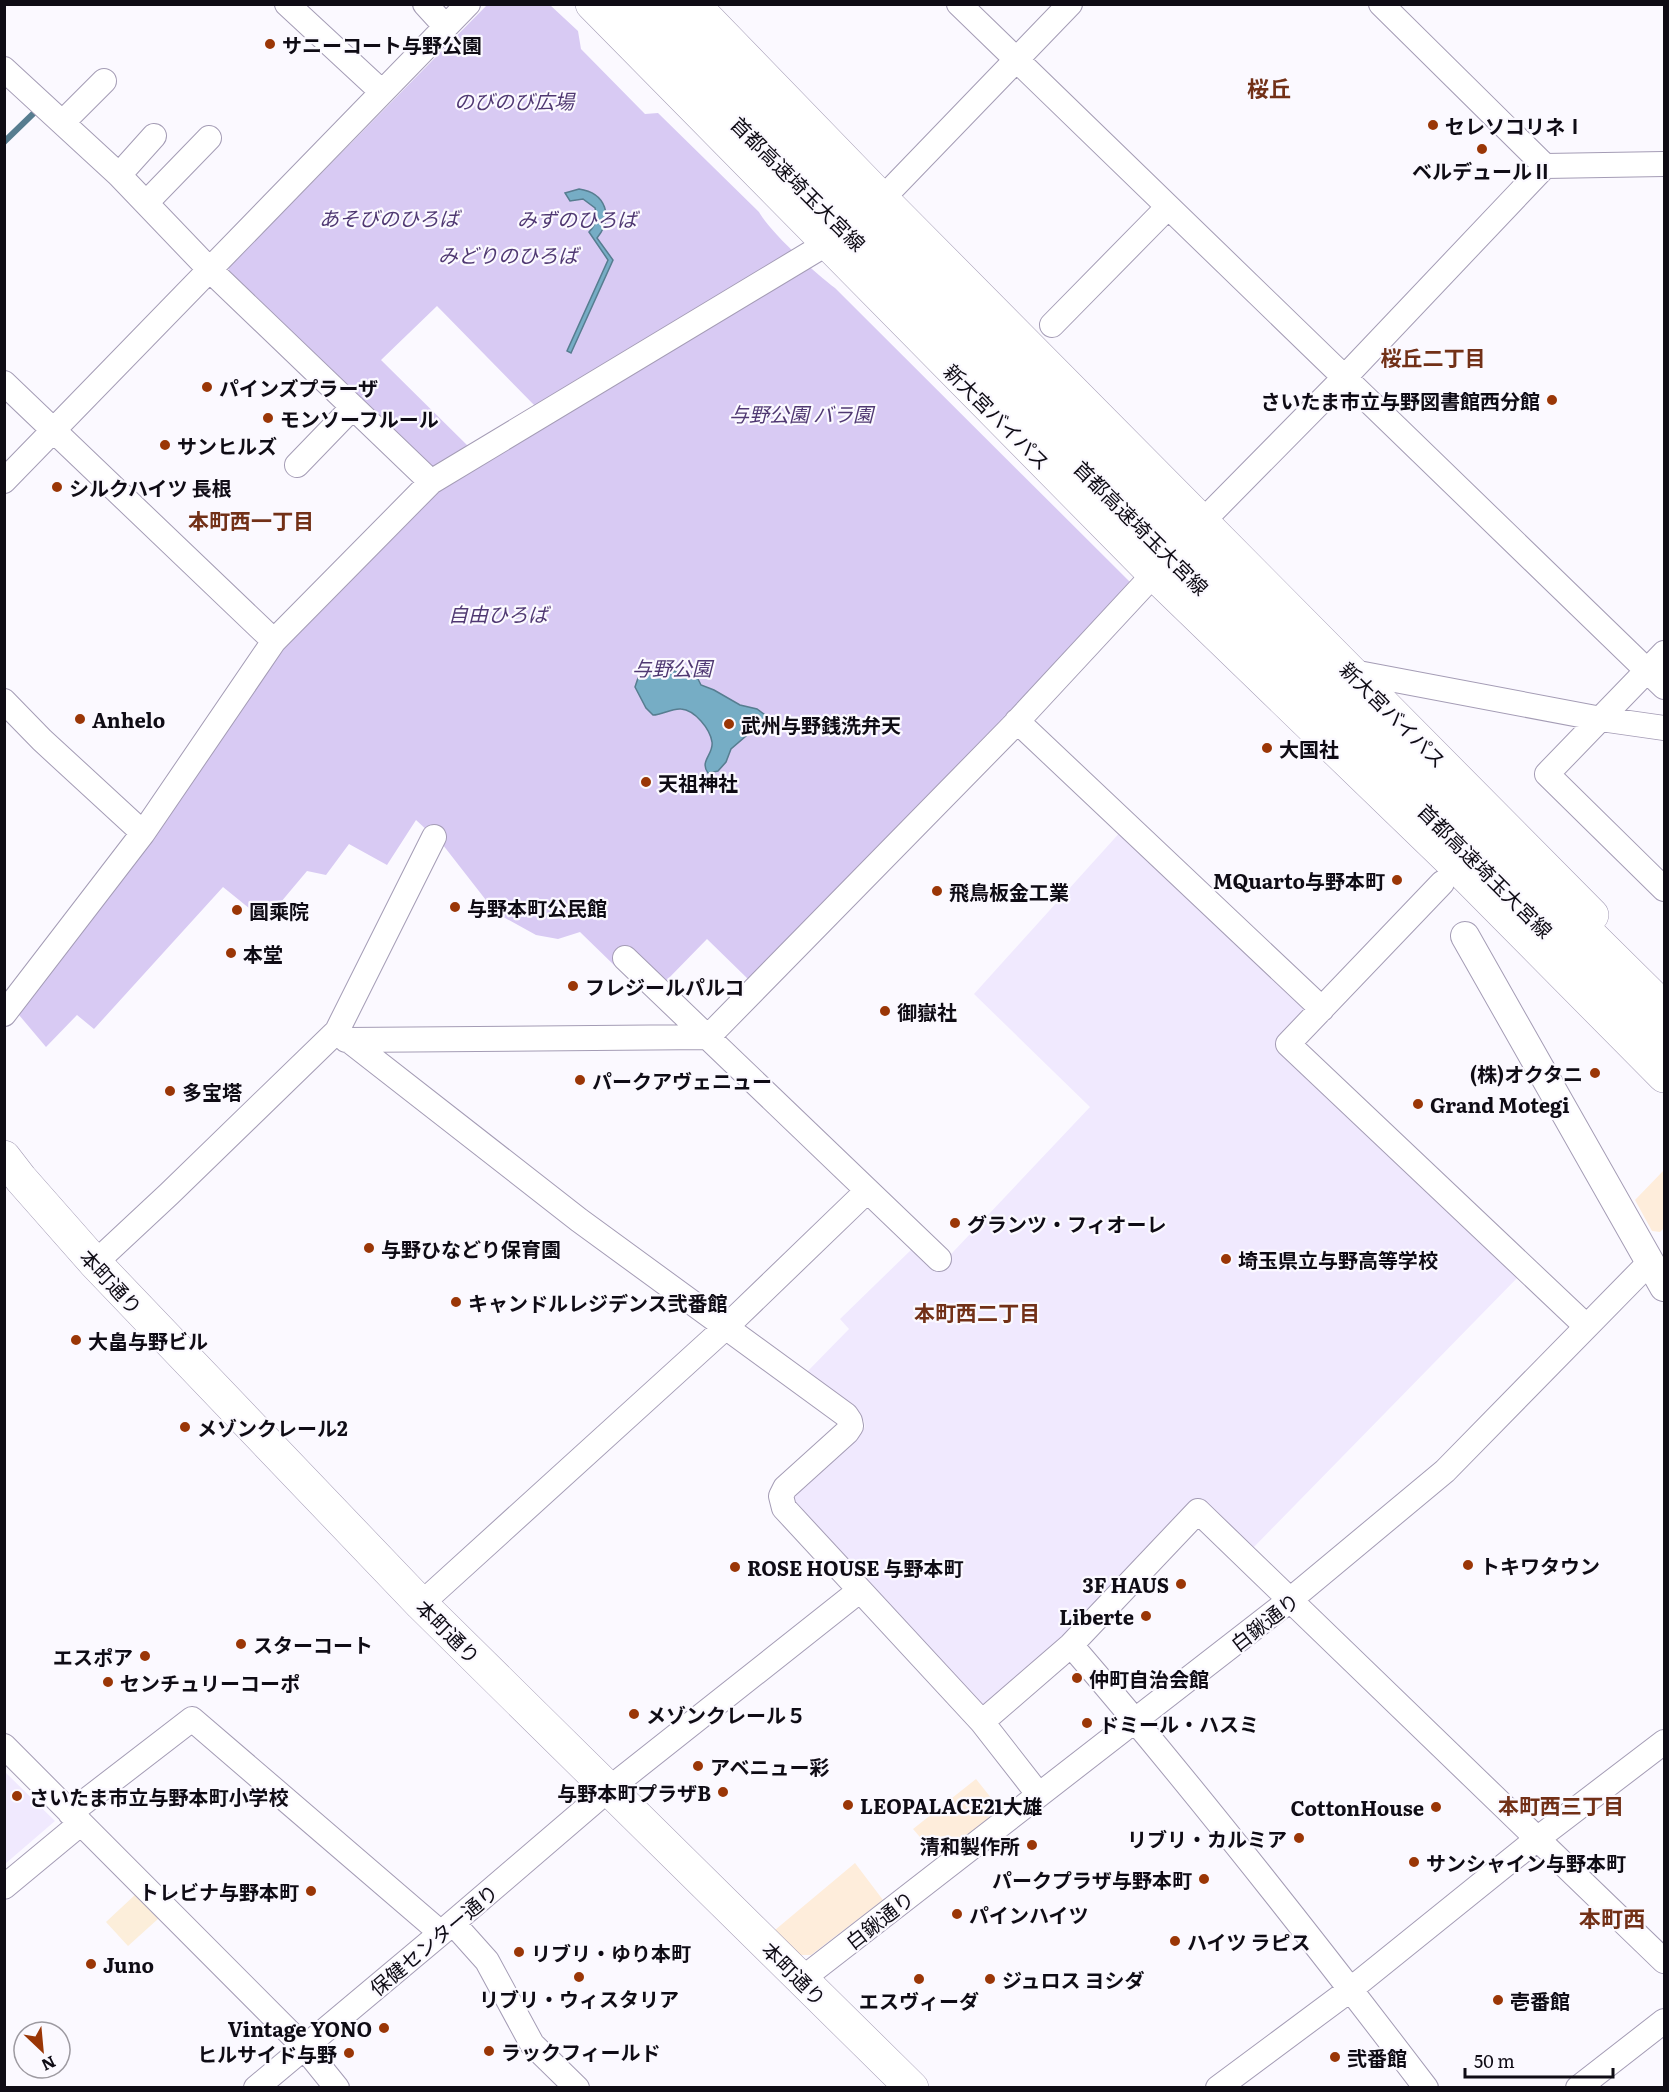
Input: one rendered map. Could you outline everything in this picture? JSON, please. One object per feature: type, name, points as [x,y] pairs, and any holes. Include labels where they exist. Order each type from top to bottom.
[{"type":"main road","name":"新大宮バイパス","points":[[592,4],[1154,574],[1458,867],[1665,1076]]},
{"type":"main road","name":"首都高速埼玉大宮線","points":[[621,4],[1665,1048]]},
{"type":"main road","name":"首都高速埼玉大宮線","points":[[659,4],[1338,686],[1665,1008]]},
{"type":"main road","name":"新大宮バイパス","points":[[693,4],[882,199],[1665,989]]},
{"type":"main road","name":"本町通り","points":[[10,1176],[421,1604],[912,2088]]},
{"type":"street","points":[[425,4],[446,27]]},
{"type":"street","points":[[4,481],[468,4]]},
{"type":"street","points":[[959,4],[1656,680]]},
{"type":"street","points":[[882,199],[1070,4]]},
{"type":"street","points":[[1381,4],[1545,166]]},
{"type":"street","points":[[289,5],[382,92]]},
{"type":"street","points":[[4,69],[118,175],[210,270],[431,482]]},
{"type":"street","points":[[63,122],[104,81]]},
{"type":"street","points":[[118,175],[154,136]]},
{"type":"street","points":[[146,203],[209,138]]},
{"type":"street","points":[[1203,521],[1344,378],[1545,166],[1665,164]]},
{"type":"street","points":[[1052,325],[1168,207]]},
{"type":"street","points":[[4,1014],[143,833],[274,641],[431,482],[826,243]]},
{"type":"street","points":[[4,382],[274,641]]},
{"type":"street","points":[[297,465],[353,407]]},
{"type":"street","points":[[341,1035],[708,1037],[1017,721],[1154,574]]},
{"type":"street","points":[[1665,653],[1656,680],[1601,718],[1547,774],[1665,889]]},
{"type":"street","points":[[1353,672],[1665,728]]},
{"type":"street","points":[[4,700],[42,740],[143,833]]},
{"type":"street","points":[[1017,721],[1322,1008]]},
{"type":"street","points":[[95,1263],[341,1035],[434,837]]},
{"type":"street","points":[[1442,884],[1288,1044],[1586,1326]]},
{"type":"street","points":[[1465,936],[1657,1255],[1665,1287]]},
{"type":"street","points":[[625,958],[939,1259]]},
{"type":"street","points":[[341,1035],[579,1220],[846,1415],[851,1426],[847,1432],[784,1488],[781,1496],[784,1508],[982,1722],[1039,1795]]},
{"type":"street","points":[[421,1604],[726,1327],[867,1191]]},
{"type":"street","name":"白鍬通り","points":[[801,1979],[1136,1722],[1290,1600],[1444,1471],[1657,1255]]},
{"type":"street","points":[[982,1722],[1071,1645],[1198,1511],[1665,1961]]},
{"type":"street","name":"保健センター通り","points":[[256,2088],[609,1789],[859,1591]]},
{"type":"street","points":[[1071,1645],[1136,1722],[1351,1989],[1426,2088]]},
{"type":"street","points":[[4,1887],[75,1819],[192,1719],[488,1961],[532,2044],[576,2088]]},
{"type":"street","points":[[1225,2086],[1351,1989],[1537,1839],[1665,1742]]},
{"type":"street","points":[[4,1746],[303,2046],[337,2088]]},
{"type":"street","points":[[1578,2088],[1665,2021]]},
{"type":"shaded area","name":"埼玉県立与野高等学校","points":[[1123,829],[1307,1007],[1278,1045],[1521,1274],[1252,1549],[1201,1501],[1071,1635],[987,1708],[978,1709],[792,1505],[793,1491],[865,1427],[864,1421],[804,1375],[849,1329],[840,1319],[913,1248],[936,1270],[1090,1107],[974,994]]},
{"type":"shaded area","points":[[1664,1170],[1664,1228],[1660,1232],[1652,1231],[1635,1200]]},
{"type":"shaded area","name":"さいたま市立与野本町小学校","points":[[4,1771],[55,1821],[5,1864],[4,1864]]},
{"type":"shaded area","points":[[976,1779],[1000,1809],[938,1858],[913,1829]]},
{"type":"shaded area","points":[[855,1863],[883,1900],[811,1955],[800,1955],[775,1930]]},
{"type":"shaded area","points":[[136,1894],[159,1918],[128,1946],[106,1922]]},
{"type":"green space","name":"与野公園","points":[[487,5],[550,5],[578,31],[581,49],[645,114],[658,113],[759,212],[794,252],[835,288],[1133,585],[999,726],[749,980],[707,939],[666,981],[633,950],[616,967],[580,932],[558,939],[536,935],[496,913],[443,845],[416,820],[387,865],[349,844],[326,875],[307,871],[265,921],[223,887],[94,1029],[77,1015],[46,1047],[19,1015],[202,767],[277,653],[440,489],[536,407],[437,306],[381,360],[471,449],[436,469],[427,468],[228,276],[229,267]]},
{"type":"water","points":[[579,189],[596,195],[604,207],[605,222],[597,238],[613,260],[571,353],[567,351],[608,260],[589,232],[596,221],[595,208],[583,199],[570,201],[565,193]]},
{"type":"water","points":[[687,671],[697,677],[701,685],[740,705],[757,709],[768,717],[731,749],[726,762],[718,771],[708,773],[706,769],[705,765],[712,742],[701,721],[681,709],[653,715],[646,708],[635,687],[638,678],[643,676]]},
{"type":"waterway","points":[[4,142],[38,109]]},
{"type":"place","name":"サニーコート与野公園","points":[[270,44]]},
{"type":"place","name":"セレソコリネⅠ","points":[[1433,125]]},
{"type":"place","name":"ベルデュールⅡ","points":[[1482,149]]},
{"type":"place","name":"パインズプラーザ","points":[[207,387]]},
{"type":"place","name":"さいたま市立与野図書館西分館","points":[[1552,400]]},
{"type":"place","name":"モンソーフルール","points":[[268,418]]},
{"type":"place","name":"サンヒルズ","points":[[165,445]]},
{"type":"place","name":"シルクハイツ 長根","points":[[57,487]]},
{"type":"place","name":"Anhelo","points":[[80,719]]},
{"type":"place","name":"武州与野銭洗弁天","points":[[729,724]]},
{"type":"place","name":"大国社","points":[[1267,748]]},
{"type":"place","name":"天祖神社","points":[[646,782]]},
{"type":"place","name":"MQuarto与野本町","points":[[1397,880]]},
{"type":"place","name":"飛鳥板金工業","points":[[937,891]]},
{"type":"place","name":"与野本町公民館","points":[[455,907]]},
{"type":"place","name":"圓乘院","points":[[237,910]]},
{"type":"place","name":"本堂","points":[[231,953]]},
{"type":"place","name":"フレジールパルコ","points":[[573,986]]},
{"type":"place","name":"御嶽社","points":[[885,1011]]},
{"type":"place","name":"(株)オクタニ","points":[[1595,1073]]},
{"type":"place","name":"パークアヴェニュー","points":[[580,1080]]},
{"type":"place","name":"多宝塔","points":[[170,1091]]},
{"type":"place","name":"Grand Motegi","points":[[1418,1104]]},
{"type":"place","name":"グランツ・フィオーレ","points":[[955,1223]]},
{"type":"place","name":"与野ひなどり保育園","points":[[369,1248]]},
{"type":"place","name":"埼玉県立与野高等学校","points":[[1226,1259]]},
{"type":"place","name":"キャンドルレジデンス弐番館","points":[[456,1302]]},
{"type":"place","name":"大畠与野ビル","points":[[76,1340]]},
{"type":"place","name":"メゾンクレール2","points":[[185,1427]]},
{"type":"place","name":"トキワタウン","points":[[1468,1565]]},
{"type":"place","name":"ROSE HOUSE 与野本町","points":[[735,1567]]},
{"type":"place","name":"3F HAUS","points":[[1181,1584]]},
{"type":"place","name":"Liberte","points":[[1146,1616]]},
{"type":"place","name":"スターコート","points":[[241,1644]]},
{"type":"place","name":"エスポア","points":[[145,1656]]},
{"type":"place","name":"仲町自治会館","points":[[1077,1678]]},
{"type":"place","name":"センチュリーコーポ","points":[[108,1682]]},
{"type":"place","name":"メゾンクレール５","points":[[634,1714]]},
{"type":"place","name":"ドミール・ハスミ","points":[[1087,1723]]},
{"type":"place","name":"アベニュー彩","points":[[698,1766]]},
{"type":"place","name":"与野本町プラザB","points":[[723,1792]]},
{"type":"place","name":"さいたま市立与野本町小学校","points":[[17,1796]]},
{"type":"place","name":"LEOPALACE21大雄","points":[[848,1805]]},
{"type":"place","name":"CottonHouse","points":[[1436,1807]]},
{"type":"place","name":"リブリ・カルミア","points":[[1299,1838]]},
{"type":"place","name":"清和製作所","points":[[1032,1845]]},
{"type":"place","name":"サンシャイン与野本町","points":[[1414,1862]]},
{"type":"place","name":"パークプラザ与野本町","points":[[1204,1879]]},
{"type":"place","name":"トレビナ与野本町","points":[[311,1891]]},
{"type":"place","name":"パインハイツ","points":[[957,1914]]},
{"type":"place","name":"ハイツ ラピス","points":[[1175,1941]]},
{"type":"place","name":"リブリ・ゆり本町","points":[[519,1952]]},
{"type":"place","name":"Juno","points":[[91,1964]]},
{"type":"place","name":"リブリ・ウィスタリア","points":[[579,1977]]},
{"type":"place","name":"エスヴィーダ","points":[[919,1979]]},
{"type":"place","name":"ジュロス ヨシダ","points":[[990,1979]]},
{"type":"place","name":"壱番館","points":[[1498,2000]]},
{"type":"place","name":"Vintage YONO","points":[[384,2028]]},
{"type":"place","name":"ラックフィールド","points":[[489,2051]]},
{"type":"place","name":"ヒルサイド与野","points":[[349,2053]]},
{"type":"place","name":"弐番館","points":[[1335,2057]]},
{"type":"district","name":"桜丘","points":[[1269,87]]},
{"type":"district","name":"桜丘二丁目","points":[[1433,356]]},
{"type":"district","name":"本町西一丁目","points":[[251,519]]},
{"type":"district","name":"本町西二丁目","points":[[977,1311]]},
{"type":"district","name":"本町西三丁目","points":[[1561,1804]]},
{"type":"district","name":"本町西","points":[[1612,1917]]},
{"type":"park label","name":"のびのび広場","points":[[514,100]]},
{"type":"park label","name":"あそびのひろば","points":[[389,217]]},
{"type":"park label","name":"みずのひろば","points":[[577,218]]},
{"type":"park label","name":"みどりのひろば","points":[[508,254]]},
{"type":"park label","name":"与野公園 バラ園","points":[[801,413]]},
{"type":"park label","name":"自由ひろば","points":[[498,613]]}]
